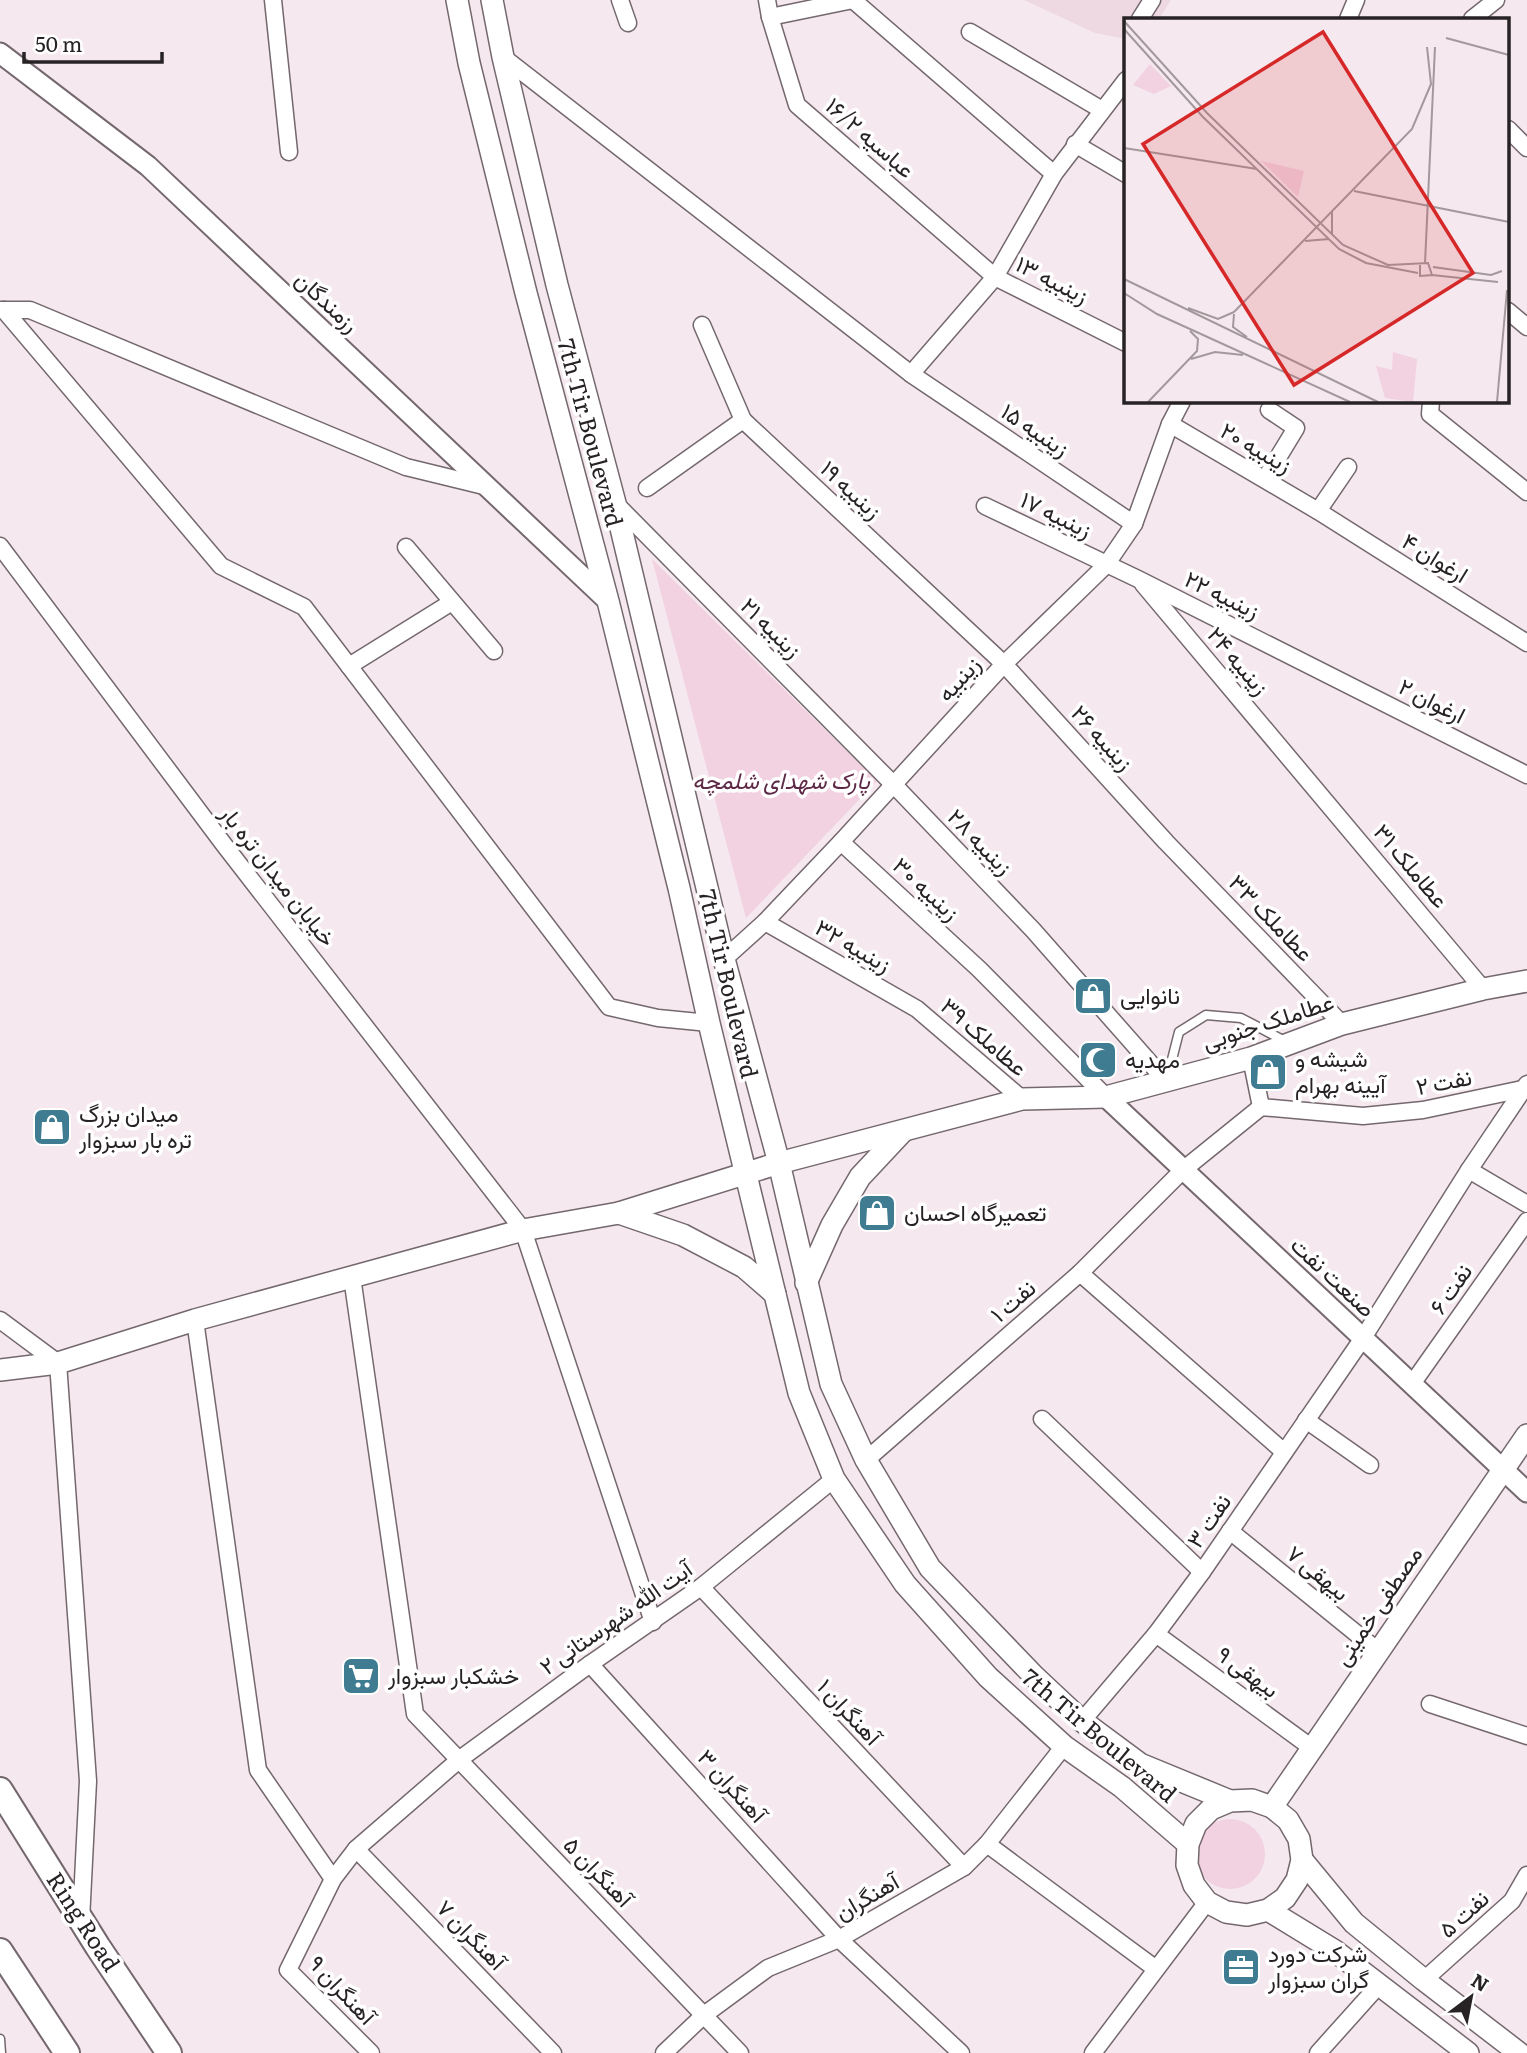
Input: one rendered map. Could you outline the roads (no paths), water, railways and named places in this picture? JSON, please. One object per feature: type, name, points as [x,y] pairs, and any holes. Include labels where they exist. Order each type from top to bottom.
[{"type":"highway","name":"Ring Road","points":[[0,1790],[81,1921],[169,2053]]},
{"type":"highway","points":[[0,1951],[67,2053]]},
{"type":"main road","name":"7th Tir Boulevard","points":[[457,0],[468,63],[608,601],[799,1393],[834,1479],[905,1584],[988,1677],[1063,1746],[1122,1787],[1188,1844]]},
{"type":"main road","name":"7th Tir Boulevard","points":[[492,0],[503,57],[558,285],[615,503],[724,959],[779,1163],[831,1384],[866,1460],[930,1568],[1035,1677],[1083,1721],[1140,1764],[1230,1801]]},
{"type":"main road","points":[[526,293],[558,285]]},
{"type":"main road","points":[[679,888],[705,882]]},
{"type":"main road","name":"عطاملک جنوبی","points":[[0,1370],[58,1363],[195,1320],[523,1230],[619,1213],[779,1163],[1022,1099],[1106,1097],[1251,1058],[1342,1024],[1483,989],[1527,981]]},
{"type":"main road","points":[[806,1283],[832,1225],[860,1177],[904,1131]]},
{"type":"main road","points":[[619,1213],[683,1235],[744,1267],[775,1294]]},
{"type":"main road","points":[[799,1393],[831,1384]]},
{"type":"main road","name":"مصطفی خمینی","points":[[1272,1807],[1527,1435]]},
{"type":"main road","points":[[1252,1800],[1272,1807],[1288,1820],[1299,1839],[1302,1860],[1297,1880],[1285,1898],[1268,1910],[1247,1915],[1226,1912],[1208,1902],[1194,1885],[1187,1865],[1188,1844],[1196,1824],[1211,1810],[1230,1801],[1252,1800]]},
{"type":"main road","points":[[1302,1860],[1354,1923],[1519,2053]]},
{"type":"main road","points":[[1268,1910],[1335,1951],[1468,2053]]},
{"type":"street","points":[[273,0],[289,152]]},
{"type":"street","points":[[620,0],[628,23]]},
{"type":"street","name":"عباسیه ۱۶/۲","points":[[767,0],[797,105],[995,277]]},
{"type":"street","points":[[770,17],[853,0],[1054,174]]},
{"type":"street","points":[[1141,18],[1152,0]]},
{"type":"street","points":[[1348,18],[1356,0]]},
{"type":"street","points":[[1473,18],[1496,0]]},
{"type":"street","points":[[970,32],[1102,110]]},
{"type":"street","name":"رزمندگان","points":[[0,54],[148,166],[608,601]]},
{"type":"street","name":"زینبیه ۱۵","points":[[503,57],[911,374],[1135,524]]},
{"type":"street","points":[[911,374],[995,277],[1054,174],[1124,82]]},
{"type":"street","points":[[1510,131],[1527,148]]},
{"type":"street","points":[[1075,144],[1124,173]]},
{"type":"street","name":"زینبیه ۱۳","points":[[995,277],[1124,342]]},
{"type":"street","points":[[2,310],[30,310],[406,467],[488,487]]},
{"type":"street","points":[[2,310],[221,566],[304,607],[610,1007],[658,1018],[709,1023]]},
{"type":"street","points":[[1510,314],[1527,327]]},
{"type":"street","name":"زینبیه ۱۹","points":[[702,325],[743,420],[1004,664]]},
{"type":"street","name":"زینبیه","points":[[724,959],[765,922],[841,842],[1004,664],[1107,565],[1135,524],[1170,424],[1181,402]]},
{"type":"street","points":[[1431,402],[1430,414],[1527,492]]},
{"type":"street","points":[[1265,479],[1296,428],[1269,410]]},
{"type":"street","points":[[647,488],[743,420]]},
{"type":"street","name":"زینبیه ۲۰","points":[[1170,424],[1318,511]]},
{"type":"street","points":[[1318,511],[1348,467]]},
{"type":"street","name":"زینبیه ۲۱","points":[[615,503],[894,785]]},
{"type":"street","name":"زینبیه ۱۷","points":[[985,506],[1107,565]]},
{"type":"street","name":"ارغوان ۴","points":[[1318,511],[1527,643]]},
{"type":"street","name":"خیابان میدان تره بار","points":[[0,546],[225,846],[523,1230],[653,1622]]},
{"type":"street","points":[[406,547],[494,651]]},
{"type":"street","name":"زینبیه ۲۲","points":[[1107,565],[1317,667]]},
{"type":"street","name":"زینبیه ۲۴","points":[[1139,579],[1304,773]]},
{"type":"street","points":[[349,666],[452,602]]},
{"type":"street","name":"زینبیه ۲۶","points":[[1004,664],[1166,842]]},
{"type":"street","name":"ارغوان ۲","points":[[1317,667],[1527,775]]},
{"type":"street","name":"عطاملک ۳۱","points":[[1304,773],[1483,989]]},
{"type":"street","name":"زینبیه ۲۸","points":[[894,785],[1033,930],[1166,1081]]},
{"type":"street","name":"زینبیه ۳۰","points":[[841,842],[979,970],[1106,1097]]},
{"type":"street","name":"عطاملک ۳۳","points":[[1166,842],[1342,1024]]},
{"type":"street","name":"زینبیه ۳۲","points":[[765,922],[917,1009]]},
{"type":"street","name":"عطاملک ۳۹","points":[[917,1009],[1022,1099]]},
{"type":"street","points":[[1183,1170],[1261,1107],[1251,1058]]},
{"type":"street","name":"نفت ۲","points":[[1261,1107],[1363,1116],[1423,1110],[1526,1087]]},
{"type":"street","name":"نفت ۳","points":[[1083,1721],[1156,1634],[1202,1572],[1363,1338],[1468,1170],[1526,1087]]},
{"type":"street","name":"صنعت نفت","points":[[1106,1097],[1527,1492]]},
{"type":"street","name":"نفت ۱","points":[[866,1460],[1080,1273],[1183,1170]]},
{"type":"street","points":[[1468,1170],[1527,1204]]},
{"type":"street","name":"نفت ۶","points":[[1412,1384],[1527,1221]]},
{"type":"street","points":[[1080,1273],[1284,1452]]},
{"type":"street","name":"آهنگران ۵","points":[[352,1277],[415,1714],[740,2053]]},
{"type":"street","points":[[0,1320],[58,1363],[88,1781],[81,1921]]},
{"type":"street","points":[[195,1320],[258,1770],[333,1879]]},
{"type":"street","points":[[1042,1419],[1202,1572]]},
{"type":"street","points":[[1306,1420],[1370,1465]]},
{"type":"street","name":"آیت الله شهرستانی ۲","points":[[333,1879],[356,1849],[460,1759],[701,1587],[834,1479]]},
{"type":"street","name":"بیهقی ۷","points":[[1230,1531],[1378,1651]]},
{"type":"street","name":"آهنگران ۱","points":[[701,1587],[964,1867]]},
{"type":"street","name":"بیهقی ۹","points":[[1156,1634],[1312,1748]]},
{"type":"street","name":"آهنگران ۳","points":[[590,1664],[839,1939],[961,2053]]},
{"type":"street","points":[[1430,1704],[1527,1736]]},
{"type":"street","name":"آهنگران","points":[[664,2053],[704,2015],[768,1968],[839,1939],[964,1867],[987,1844],[1063,1746]]},
{"type":"street","points":[[987,1844],[1156,1969]]},
{"type":"street","name":"آهنگران ۷","points":[[356,1849],[553,2053]]},
{"type":"street","name":"نفت ۵","points":[[1424,1980],[1512,1901],[1527,1875]]},
{"type":"street","name":"آهنگران ۹","points":[[333,1879],[288,1970],[371,2053]]},
{"type":"street","points":[[1093,2053],[1208,1902]]},
{"type":"street","points":[[1318,2053],[1380,1985]]},
{"type":"lane","points":[[1166,1081],[1179,1032],[1206,1015],[1241,1018],[1290,1044]]},
{"type":"lane","points":[[0,2039],[1,2053]]},
{"type":"place","name":"نانوایی","points":[[1093,996]]},
{"type":"place","name":"مهدیه","points":[[1098,1060]]},
{"type":"place","name":"شیشه و آیینه بهرام","points":[[1268,1072]]},
{"type":"place","name":"میدان بزرگ تره بار سبزوار","points":[[52,1127]]},
{"type":"place","name":"تعمیرگاه احسان","points":[[877,1213]]},
{"type":"place","name":"خشکبار سبزوار","points":[[361,1676]]},
{"type":"place","name":"شرکت دورد گران سبزوار","points":[[1241,1967]]},
{"type":"park label","name":"پارک شهدای شلمچه","points":[[781,781]]}]
